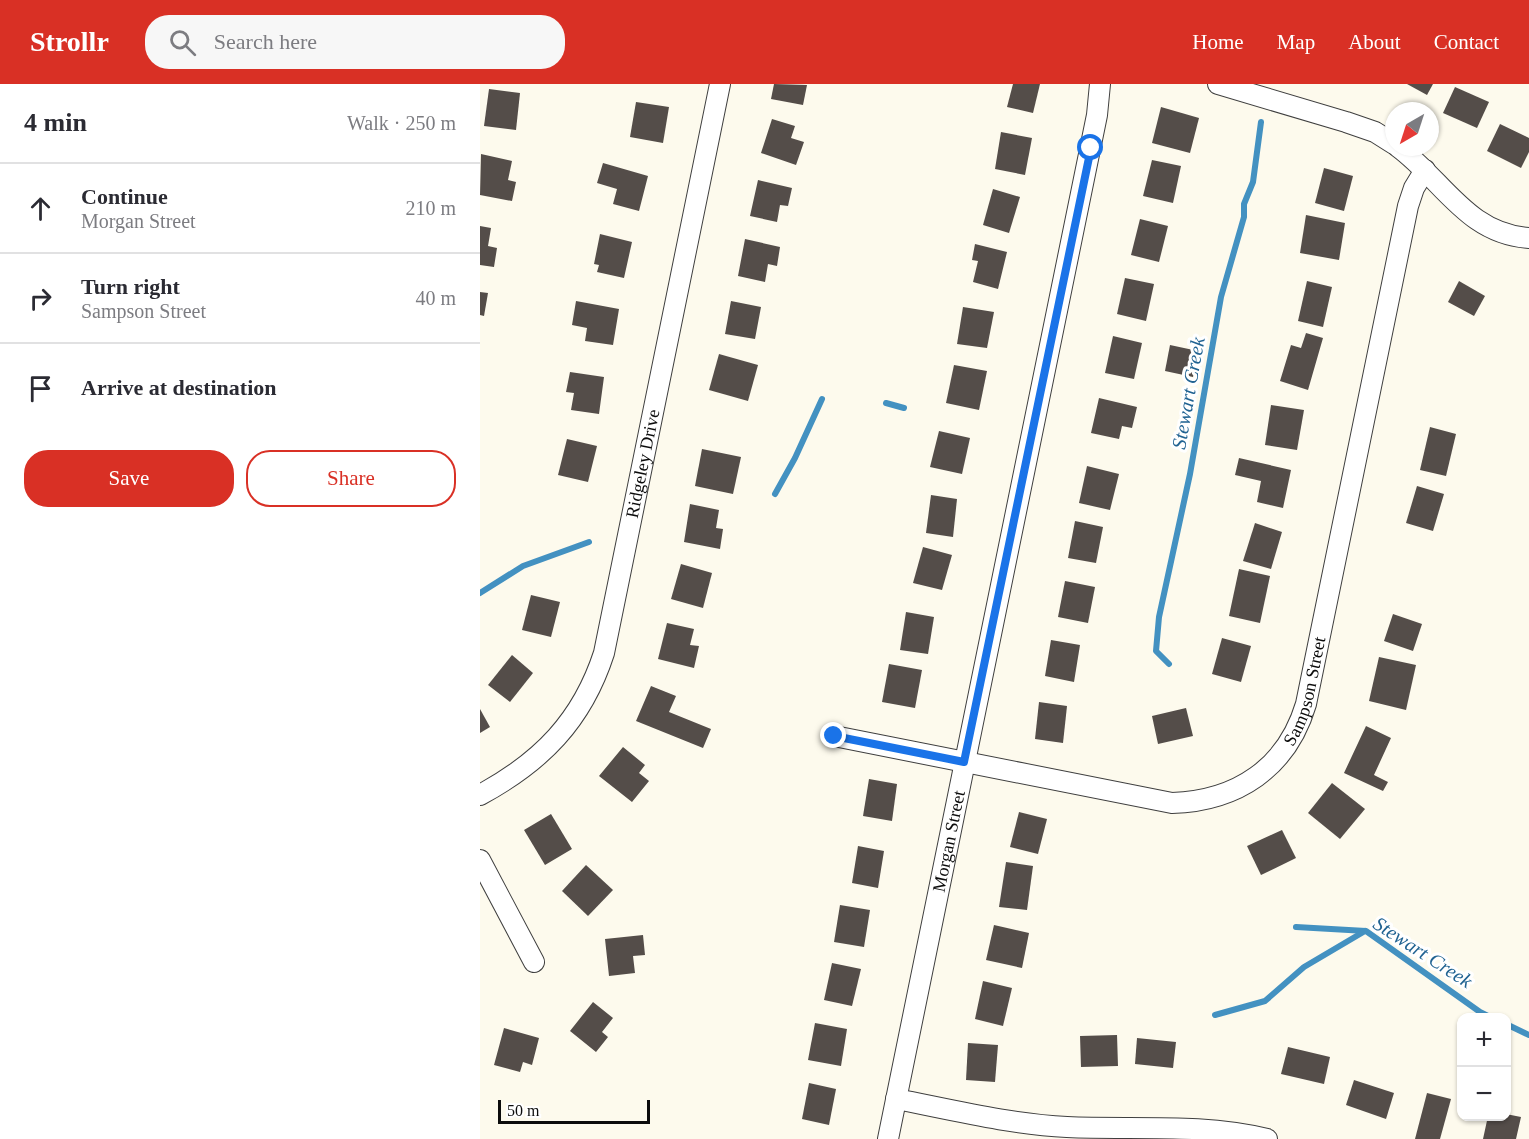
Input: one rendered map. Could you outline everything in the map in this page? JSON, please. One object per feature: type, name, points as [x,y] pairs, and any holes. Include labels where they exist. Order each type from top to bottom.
[{"type":"street","name":"Ridgeley Drive","points":[[480,795],[521,771],[548,748],[582,704],[604,653],[720,84]]},
{"type":"street","name":"Morgan Street","points":[[888,1139],[1098,115],[1100,84]]},
{"type":"street","points":[[1218,84],[1346,122],[1375,132],[1385,138]]},
{"type":"street","points":[[1409,156],[1467,214],[1483,225],[1507,234],[1529,238]]},
{"type":"street","name":"Sampson Street","points":[[834,736],[1172,803],[1214,798],[1242,787],[1264,771],[1281,754],[1298,726],[1306,704],[1408,206],[1414,188],[1425,170]]},
{"type":"street","points":[[480,860],[534,962]]},
{"type":"street","points":[[896,1099],[1016,1123],[1067,1127],[1200,1130],[1267,1139]]},
{"type":"building","points":[[774,84],[807,85],[803,105],[771,99]]},
{"type":"building","points":[[1013,84],[1040,84],[1033,113],[1007,107]]},
{"type":"building","points":[[1407,84],[1433,84],[1427,95]]},
{"type":"building","points":[[1455,87],[1489,102],[1477,128],[1443,113]]},
{"type":"building","points":[[489,89],[520,93],[516,130],[484,126]]},
{"type":"building","points":[[636,102],[669,107],[663,143],[630,137]]},
{"type":"building","points":[[1161,107],[1199,118],[1190,153],[1152,143]]},
{"type":"building","points":[[772,119],[795,126],[791,138],[804,142],[796,165],[761,153]]},
{"type":"building","points":[[1500,124],[1529,138],[1529,152],[1521,168],[1487,151]]},
{"type":"building","points":[[1001,132],[1032,138],[1025,175],[995,169]]},
{"type":"building","points":[[481,154],[512,161],[508,180],[516,182],[512,201],[480,195]]},
{"type":"building","points":[[1152,160],[1181,166],[1173,203],[1143,196]]},
{"type":"building","points":[[603,163],[648,176],[639,211],[613,204],[617,189],[597,183]]},
{"type":"building","points":[[1324,168],[1353,176],[1344,211],[1315,203]]},
{"type":"building","points":[[758,180],[792,188],[788,206],[780,205],[777,222],[750,216]]},
{"type":"building","points":[[993,189],[1020,197],[1009,233],[983,225]]},
{"type":"building","points":[[1306,215],[1345,223],[1339,260],[1300,253]]},
{"type":"building","points":[[1140,219],[1168,226],[1159,262],[1131,255]]},
{"type":"building","points":[[480,226],[491,228],[488,246],[497,248],[494,267],[480,265]]},
{"type":"building","points":[[600,234],[632,242],[624,278],[597,272],[599,265],[594,264]]},
{"type":"building","points":[[745,239],[780,247],[777,266],[768,264],[765,282],[738,276]]},
{"type":"building","points":[[975,244],[1007,252],[998,289],[973,282],[978,261],[972,260]]},
{"type":"building","points":[[1125,278],[1154,284],[1146,321],[1117,314]]},
{"type":"building","points":[[1307,281],[1332,287],[1323,327],[1298,321]]},
{"type":"building","points":[[1459,281],[1485,296],[1474,316],[1448,302]]},
{"type":"building","points":[[480,292],[488,293],[484,316],[480,315]]},
{"type":"building","points":[[576,301],[619,309],[613,345],[585,341],[587,328],[572,325]]},
{"type":"building","points":[[731,301],[761,307],[755,339],[725,334]]},
{"type":"building","points":[[963,307],[994,312],[987,348],[957,344]]},
{"type":"building","points":[[1306,333],[1323,338],[1308,390],[1280,381],[1291,345],[1301,348]]},
{"type":"building","points":[[1113,336],[1142,343],[1134,379],[1105,373]]},
{"type":"building","points":[[1170,345],[1198,351],[1193,377],[1165,371]]},
{"type":"building","points":[[719,354],[758,365],[748,401],[709,390]]},
{"type":"building","points":[[954,365],[987,371],[979,410],[946,403]]},
{"type":"building","points":[[570,372],[604,377],[599,414],[571,410],[574,393],[566,392]]},
{"type":"building","points":[[1099,398],[1137,407],[1132,428],[1122,426],[1119,439],[1091,433]]},
{"type":"building","points":[[1271,405],[1304,410],[1297,450],[1265,445]]},
{"type":"building","points":[[1430,427],[1456,434],[1446,476],[1420,470]]},
{"type":"building","points":[[939,431],[970,438],[962,474],[930,467]]},
{"type":"building","points":[[567,439],[597,446],[588,482],[558,475]]},
{"type":"building","points":[[702,449],[741,457],[733,494],[695,486]]},
{"type":"building","points":[[1239,458],[1291,470],[1283,508],[1257,502],[1261,481],[1235,475]]},
{"type":"building","points":[[1087,466],[1119,474],[1110,510],[1079,503]]},
{"type":"building","points":[[1417,486],[1444,494],[1433,531],[1406,523]]},
{"type":"building","points":[[931,495],[957,499],[953,537],[926,533]]},
{"type":"building","points":[[690,504],[719,510],[716,528],[723,529],[720,549],[684,542]]},
{"type":"building","points":[[1075,521],[1103,527],[1096,563],[1068,558]]},
{"type":"building","points":[[1255,523],[1282,532],[1271,569],[1243,561]]},
{"type":"building","points":[[923,547],[952,555],[942,590],[913,583]]},
{"type":"building","points":[[681,564],[712,573],[703,608],[671,599]]},
{"type":"building","points":[[1239,569],[1270,576],[1260,623],[1229,616]]},
{"type":"building","points":[[1065,581],[1095,587],[1088,623],[1058,617]]},
{"type":"building","points":[[531,595],[560,602],[551,637],[522,630]]},
{"type":"building","points":[[906,612],[934,617],[928,654],[900,650]]},
{"type":"building","points":[[1393,614],[1422,624],[1413,651],[1384,641]]},
{"type":"building","points":[[667,623],[694,629],[690,645],[699,646],[694,668],[658,659]]},
{"type":"building","points":[[1222,638],[1251,646],[1241,682],[1212,674]]},
{"type":"building","points":[[1051,640],[1080,645],[1074,682],[1045,676]]},
{"type":"building","points":[[512,655],[533,673],[510,702],[488,685]]},
{"type":"building","points":[[1379,657],[1416,665],[1406,710],[1369,701]]},
{"type":"building","points":[[889,664],[922,670],[915,708],[882,702]]},
{"type":"building","points":[[651,686],[676,696],[669,712],[711,729],[703,748],[636,721]]},
{"type":"building","points":[[1039,702],[1067,706],[1063,743],[1035,739]]},
{"type":"building","points":[[1186,708],[1193,736],[1158,744],[1152,716]]},
{"type":"building","points":[[480,709],[490,727],[480,733]]},
{"type":"building","points":[[1366,726],[1391,738],[1374,775],[1388,782],[1383,791],[1344,773]]},
{"type":"building","points":[[623,747],[645,765],[639,773],[649,781],[632,802],[599,776]]},
{"type":"building","points":[[869,779],[897,784],[892,821],[863,816]]},
{"type":"building","points":[[1332,783],[1365,809],[1340,839],[1308,813]]},
{"type":"building","points":[[1019,812],[1047,819],[1038,854],[1010,847]]},
{"type":"building","points":[[551,814],[572,849],[545,865],[524,830]]},
{"type":"building","points":[[1282,830],[1296,858],[1261,875],[1247,846]]},
{"type":"building","points":[[858,846],[884,851],[878,888],[852,883]]},
{"type":"building","points":[[1006,862],[1033,866],[1027,910],[999,907]]},
{"type":"building","points":[[586,865],[613,890],[588,916],[562,891]]},
{"type":"building","points":[[840,905],[870,910],[864,947],[834,942]]},
{"type":"building","points":[[994,925],[1029,933],[1022,968],[986,960]]},
{"type":"building","points":[[643,935],[645,955],[633,956],[635,973],[609,976],[605,939]]},
{"type":"building","points":[[832,963],[861,969],[852,1006],[824,1000]]},
{"type":"building","points":[[983,981],[1012,988],[1003,1026],[975,1019]]},
{"type":"building","points":[[593,1002],[613,1018],[602,1032],[608,1037],[596,1052],[570,1031]]},
{"type":"building","points":[[815,1023],[847,1029],[841,1066],[808,1060]]},
{"type":"building","points":[[504,1028],[539,1038],[532,1065],[523,1062],[520,1072],[494,1065]]},
{"type":"building","points":[[1117,1035],[1118,1066],[1081,1067],[1080,1036]]},
{"type":"building","points":[[1137,1038],[1176,1042],[1173,1068],[1135,1064]]},
{"type":"building","points":[[968,1043],[998,1045],[995,1082],[966,1080]]},
{"type":"building","points":[[1288,1047],[1330,1057],[1324,1084],[1281,1074]]},
{"type":"building","points":[[1354,1080],[1394,1093],[1386,1119],[1346,1105]]},
{"type":"building","points":[[809,1083],[836,1089],[829,1125],[802,1119]]},
{"type":"building","points":[[1427,1093],[1451,1099],[1440,1139],[1415,1139]]},
{"type":"building","points":[[1511,1115],[1521,1117],[1516,1139],[1483,1139],[1487,1121],[1511,1121]]},
{"type":"waterway","name":"Stewart Creek","points":[[1169,664],[1156,651],[1159,617],[1190,474],[1221,297],[1244,217],[1244,204],[1253,182],[1261,122]]},
{"type":"waterway","points":[[775,494],[795,458],[822,399]]},
{"type":"waterway","points":[[886,403],[904,408]]},
{"type":"waterway","points":[[480,593],[523,566],[589,542]]},
{"type":"waterway","name":"Stewart Creek","points":[[1296,927],[1366,931],[1482,1013]]},
{"type":"waterway","points":[[1215,1015],[1265,1001],[1304,967],[1365,931]]},
{"type":"waterway","name":"Stewart Creek","points":[[1511,1026],[1529,1035]]},
{"type":"route","points":[[834,736],[964,762],[1091,148]]}]
